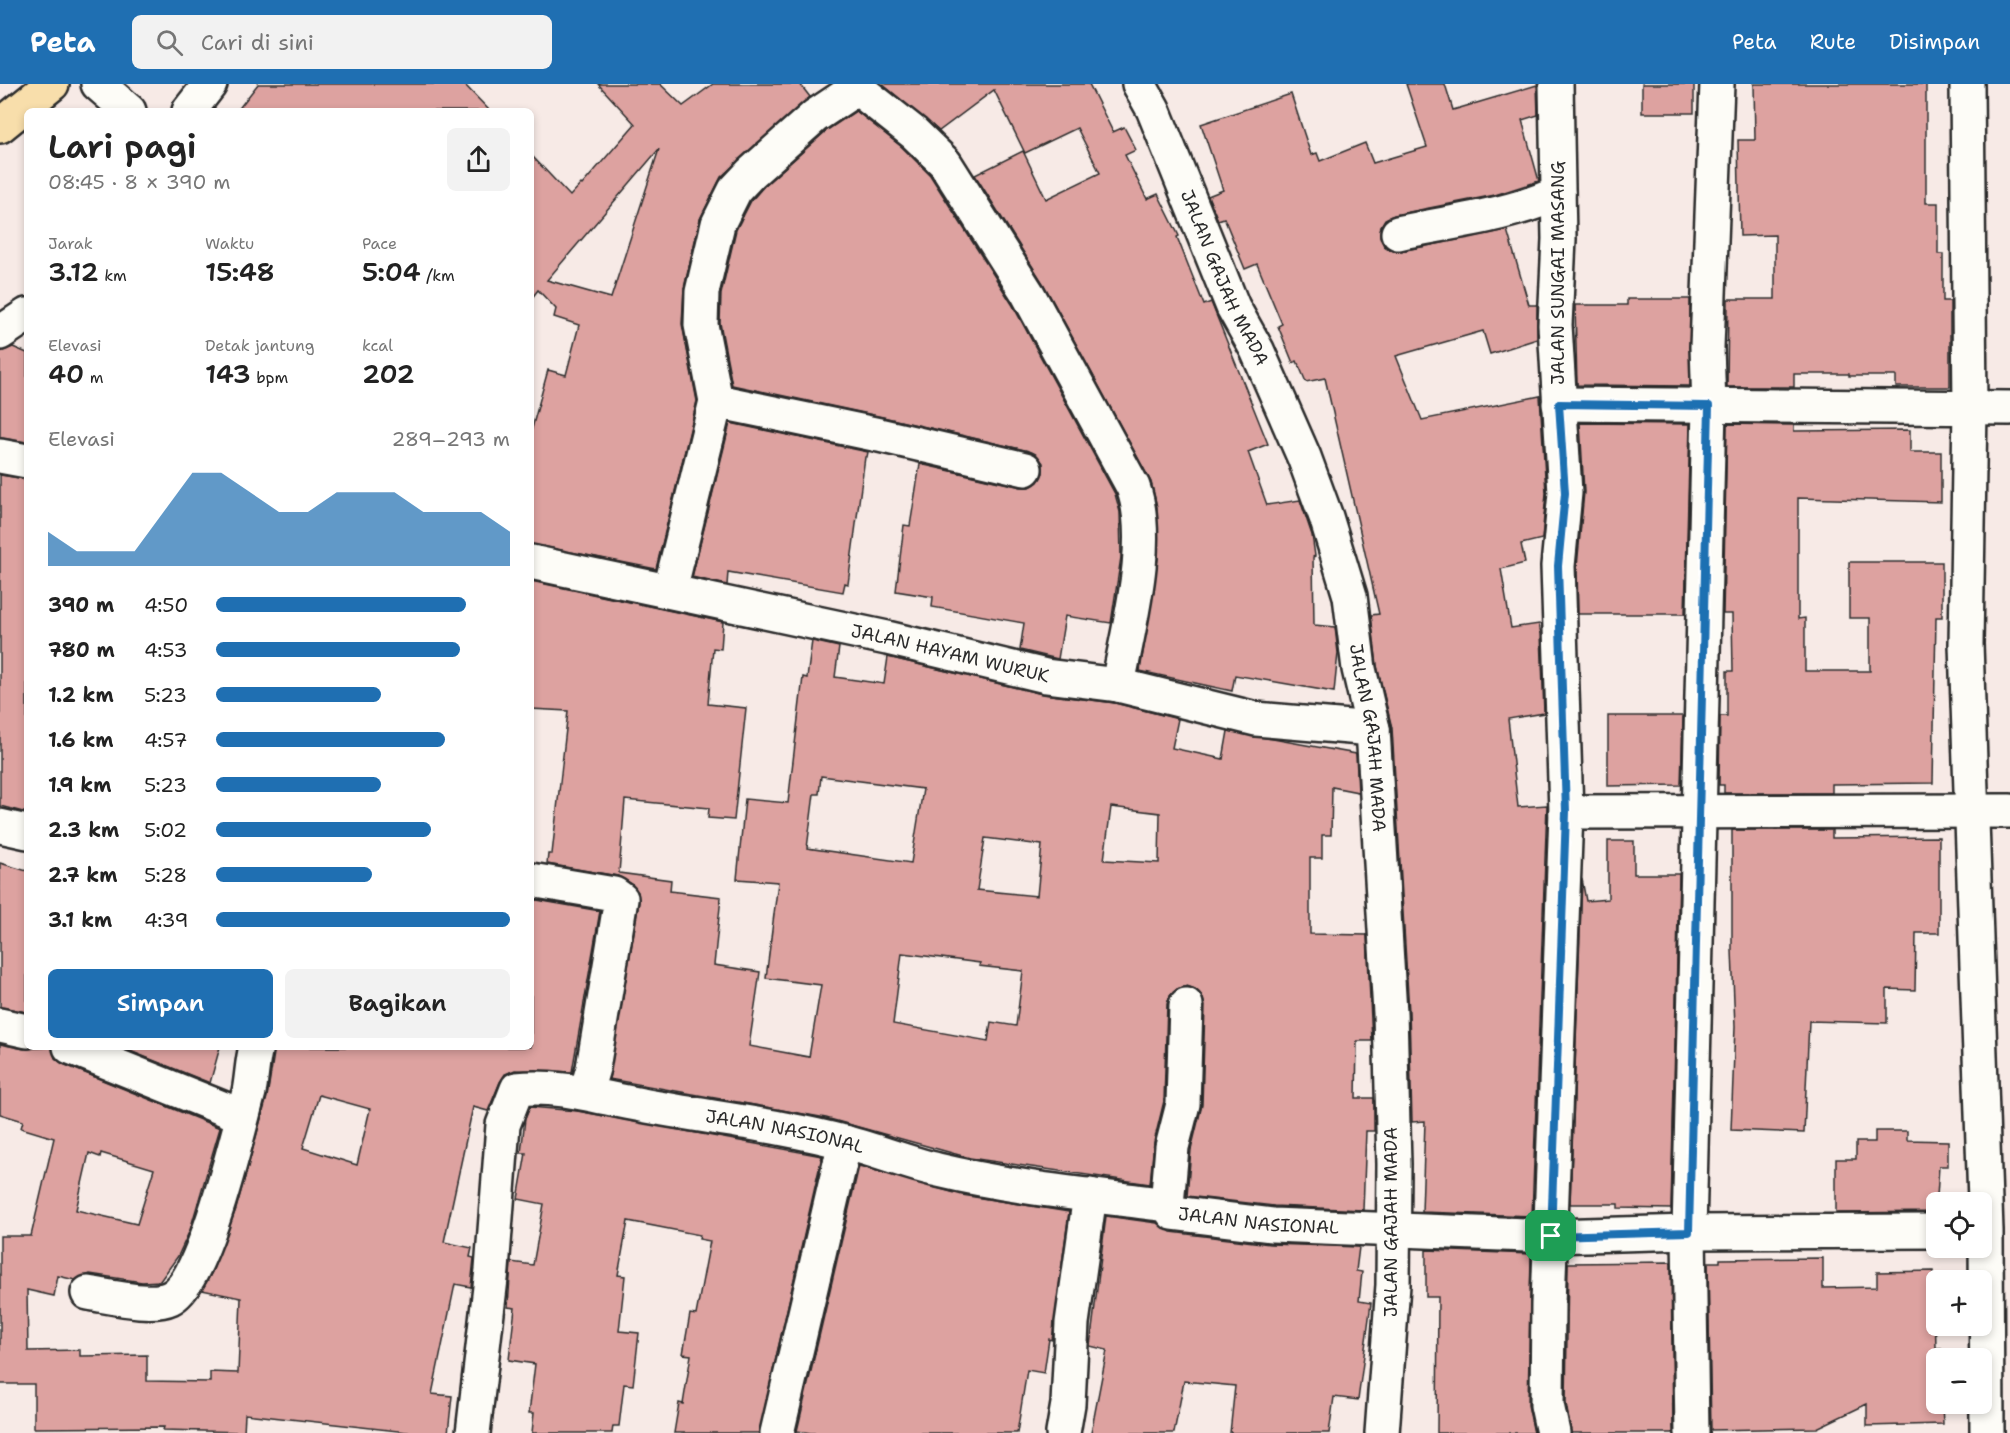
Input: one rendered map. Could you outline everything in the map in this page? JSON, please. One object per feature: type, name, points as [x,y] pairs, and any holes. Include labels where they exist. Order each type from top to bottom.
[{"type":"highway","points":[[0,126],[52,84]]},
{"type":"street","points":[[98,84],[126,108]]},
{"type":"street","points":[[191,108],[210,84]]},
{"type":"street","name":"JALAN GAJAH MADA","points":[[1139,84],[1153,109],[1233,307],[1257,350],[1304,457],[1326,517],[1350,596],[1359,669],[1373,729],[1390,1013],[1394,1164],[1393,1286],[1382,1433]]},
{"type":"street","name":"JALAN SUNGAI MASANG","points":[[1553,1433],[1547,1405],[1566,812],[1558,566],[1565,493],[1555,325],[1559,239],[1556,84]]},
{"type":"street","points":[[1692,1433],[1689,1232],[1697,813],[1709,406],[1707,347],[1717,84]]},
{"type":"street","points":[[1967,84],[1970,408],[1966,644],[1970,811],[1993,1231],[1987,1433]]},
{"type":"street","points":[[670,590],[717,401],[701,325],[702,292],[718,224],[735,190],[751,173],[815,116],[854,86],[914,133],[945,163],[1028,294],[1133,487],[1140,508],[1138,578],[1118,685]]},
{"type":"street","points":[[1398,233],[1514,208],[1558,193]]},
{"type":"street","points":[[0,333],[24,317]]},
{"type":"street","points":[[717,401],[1025,469]]},
{"type":"street","points":[[1559,404],[2010,408]]},
{"type":"street","points":[[0,456],[24,460]]},
{"type":"street","name":"JALAN HAYAM WURUK","points":[[534,563],[670,590],[1046,676],[1118,685],[1256,719],[1373,729]]},
{"type":"street","points":[[1566,812],[2010,811]]},
{"type":"street","points":[[0,826],[24,831]]},
{"type":"street","points":[[534,881],[614,894],[621,899],[593,1068],[586,1092]]},
{"type":"street","points":[[1167,1205],[1172,1147],[1183,1104],[1186,1005]]},
{"type":"street","points":[[0,1025],[24,1029]]},
{"type":"street","points":[[77,1050],[242,1116]]},
{"type":"street","points":[[88,1293],[159,1301],[181,1292],[194,1268],[222,1193],[242,1116],[255,1050]]},
{"type":"street","name":"JALAN NASIONAL","points":[[472,1433],[492,1270],[503,1125],[517,1089],[532,1087],[586,1092],[616,1101],[748,1122],[845,1142],[936,1170],[1011,1185],[1167,1205],[1173,1213],[1272,1225],[1392,1232],[1551,1236],[1689,1232],[1926,1232]]},
{"type":"street","points":[[777,1433],[845,1142]]},
{"type":"street","points":[[1062,1433],[1068,1404],[1072,1323],[1090,1195]]},
{"type":"building","points":[[258,84],[464,84],[487,108],[239,108]]},
{"type":"building","points":[[598,84],[660,84],[683,106],[713,84],[800,84],[810,97],[721,177],[700,219],[684,288],[682,324],[697,401],[656,569],[534,545],[534,421],[548,370],[566,375],[579,325],[554,317],[556,309],[538,290],[534,295],[534,158],[570,196],[635,124]],"holes":[[[659,149],[611,298],[547,280]]]},
{"type":"building","points":[[882,84],[1089,84],[1113,132],[1124,127],[1136,150],[1125,155],[1147,199],[1158,194],[1179,236],[1177,237],[1204,305],[1211,302],[1268,444],[1248,452],[1267,505],[1300,500],[1312,535],[1315,556],[1313,557],[1314,625],[1335,627],[1338,653],[1334,692],[1235,675],[1232,691],[1140,671],[1158,559],[1157,507],[1151,482],[1044,285],[975,175],[1023,151],[1046,199],[1100,173],[1077,128],[1025,153],[994,90],[939,131]]},
{"type":"building","points":[[1406,84],[1445,84],[1453,110],[1537,85],[1538,115],[1522,120],[1539,181],[1495,195],[1394,215],[1385,219],[1381,226],[1380,236],[1384,246],[1393,251],[1401,251],[1507,230],[1529,305],[1537,305],[1537,339],[1490,354],[1483,331],[1396,356],[1422,420],[1540,396],[1546,493],[1542,539],[1521,544],[1525,563],[1501,569],[1511,628],[1539,624],[1541,634],[1544,713],[1508,719],[1518,807],[1547,805],[1532,1216],[1422,1212],[1425,1121],[1412,1122],[1409,1012],[1392,728],[1377,666],[1371,615],[1379,614],[1325,378],[1306,382],[1297,361],[1293,363],[1278,326],[1282,324],[1257,264],[1245,269],[1224,218],[1218,220],[1208,196],[1223,190],[1201,124],[1291,94],[1311,155],[1317,153],[1320,161],[1365,143],[1373,163],[1427,147]]},
{"type":"building","points":[[1642,84],[1694,84],[1694,113],[1642,113]]},
{"type":"building","points":[[1754,84],[1926,84],[1926,203],[1938,203],[1938,254],[1943,254],[1943,301],[1950,301],[1950,387],[1896,387],[1896,376],[1794,374],[1794,387],[1727,387],[1728,299],[1775,299],[1775,235],[1740,236],[1738,140],[1755,140]]},
{"type":"building","points":[[856,111],[902,147],[930,175],[1012,304],[1115,494],[1120,512],[1121,557],[1111,623],[1065,616],[1058,659],[1020,650],[1024,623],[932,607],[933,597],[896,591],[904,525],[910,526],[920,464],[1021,487],[1030,487],[1038,482],[1043,473],[1043,463],[1037,455],[1029,451],[883,417],[732,385],[720,323],[721,294],[736,230],[751,201],[764,186],[826,131]]},
{"type":"building","points":[[1627,299],[1690,299],[1690,386],[1577,385],[1575,305],[1627,305]]},
{"type":"building","points":[[13,347],[24,352],[24,442],[0,438],[0,352]]},
{"type":"building","points":[[730,423],[868,452],[865,457],[848,584],[845,583],[843,592],[728,572],[727,585],[692,577]]},
{"type":"building","points":[[1580,423],[1690,424],[1685,614],[1578,614],[1577,567],[1584,492]]},
{"type":"building","points":[[1727,424],[1794,425],[1794,431],[1910,430],[1910,452],[1941,452],[1941,502],[1798,498],[1798,619],[1805,618],[1805,671],[1870,671],[1870,618],[1849,618],[1849,562],[1942,562],[1942,617],[1936,617],[1933,783],[1832,784],[1832,793],[1724,793],[1724,785],[1719,785],[1720,716],[1727,716],[1727,671],[1733,671],[1732,614],[1723,614]]},
{"type":"building","points":[[0,475],[24,479],[24,812],[0,806]]},
{"type":"building","points":[[534,582],[723,622],[721,649],[713,648],[708,704],[746,708],[734,820],[708,818],[709,808],[625,800],[619,873],[671,880],[670,891],[721,897],[714,965],[760,972],[749,1046],[809,1057],[821,985],[766,978],[778,882],[737,879],[745,799],[788,803],[803,677],[807,678],[812,641],[839,647],[835,677],[884,684],[888,657],[1042,694],[1115,703],[1178,719],[1172,748],[1223,759],[1228,731],[1356,754],[1358,792],[1332,787],[1331,835],[1322,835],[1322,858],[1310,858],[1310,934],[1367,935],[1372,1041],[1357,1041],[1356,1098],[1374,1098],[1374,1131],[1366,1131],[1363,1210],[1274,1206],[1187,1196],[1191,1150],[1202,1105],[1205,1006],[1202,996],[1195,989],[1187,986],[1177,989],[1170,996],[1167,1004],[1164,1101],[1154,1142],[1150,1184],[970,1158],[826,1118],[609,1079],[639,902],[638,892],[632,884],[618,876],[547,864],[548,854],[552,854],[568,711],[534,709]],"holes":[[[821,776],[923,789],[911,863],[807,848],[814,794],[819,794]],[[1111,807],[1160,813],[1159,863],[1104,860]],[[985,838],[1042,845],[1037,896],[977,890]],[[902,953],[1023,971],[1016,1026],[991,1022],[988,1041],[893,1024]]]},
{"type":"building","points":[[1608,716],[1683,716],[1681,785],[1608,786]]},
{"type":"building","points":[[1732,830],[1832,830],[1832,838],[1939,837],[1939,933],[1916,933],[1915,990],[1887,989],[1887,1023],[1809,1021],[1804,1133],[1731,1130],[1735,1027],[1732,950]]},
{"type":"building","points":[[1608,841],[1634,841],[1634,874],[1679,874],[1671,1209],[1618,1208],[1618,1204],[1570,1204],[1582,879],[1586,901],[1608,899]]},
{"type":"building","points":[[0,863],[24,870],[24,1011],[0,1007]]},
{"type":"building","points":[[534,900],[600,911],[572,1072],[515,1070],[505,1074],[488,1111],[473,1107],[444,1242],[472,1248],[470,1257],[474,1258],[471,1287],[455,1284],[432,1394],[452,1396],[448,1433],[416,1433],[245,1414],[244,1432],[163,1430],[164,1427],[34,1428],[34,1384],[0,1384],[0,1236],[31,1236],[54,1138],[21,1128],[23,1121],[0,1114],[0,1044],[24,1050],[53,1050],[55,1058],[63,1064],[220,1128],[190,1230],[178,1256],[160,1281],[142,1282],[90,1274],[75,1280],[58,1276],[54,1296],[27,1290],[28,1351],[80,1350],[80,1356],[147,1355],[147,1381],[210,1382],[210,1372],[238,1373],[241,1298],[202,1290],[212,1272],[236,1209],[267,1097],[275,1050],[534,1050]],"holes":[[[319,1095],[370,1109],[357,1165],[303,1148]],[[89,1153],[100,1157],[101,1153],[154,1169],[137,1224],[76,1210]]]},
{"type":"building","points":[[128,1050],[219,1050],[210,1083]]},
{"type":"building","points":[[530,1107],[577,1111],[822,1156],[759,1433],[674,1433],[679,1403],[683,1404],[691,1355],[683,1354],[690,1314],[696,1315],[710,1241],[699,1239],[700,1235],[628,1221],[618,1275],[625,1276],[619,1331],[639,1333],[633,1385],[624,1384],[619,1426],[613,1426],[612,1433],[532,1433],[534,1413],[529,1413],[535,1364],[509,1360],[515,1308],[508,1307],[511,1262],[533,1265],[544,1204],[518,1199],[526,1153],[521,1153],[525,1119]]},
{"type":"building","points":[[1875,1131],[1907,1131],[1907,1140],[1948,1141],[1948,1166],[1939,1166],[1937,1192],[1926,1192],[1926,1212],[1836,1213],[1836,1159],[1856,1159],[1856,1142],[1875,1142]]},
{"type":"building","points":[[859,1166],[962,1195],[1069,1212],[1052,1340],[1049,1339],[1044,1373],[1027,1370],[1017,1433],[811,1433],[797,1431]]},
{"type":"building","points":[[1106,1216],[1157,1223],[1171,1232],[1270,1244],[1359,1247],[1356,1271],[1362,1272],[1359,1301],[1371,1303],[1358,1400],[1334,1397],[1329,1433],[1230,1433],[1235,1386],[1184,1381],[1174,1433],[1091,1433],[1107,1350],[1090,1346]]},
{"type":"building","points":[[1426,1250],[1531,1254],[1528,1405],[1534,1433],[1437,1433],[1438,1297],[1426,1297]]},
{"type":"building","points":[[1823,1258],[1823,1288],[1877,1287],[1877,1272],[1926,1271],[1926,1336],[1936,1336],[1936,1348],[1926,1348],[1926,1414],[1942,1414],[1943,1424],[1867,1426],[1867,1404],[1817,1428],[1711,1430],[1708,1262],[1720,1262],[1720,1259]]},
{"type":"building","points":[[1671,1262],[1673,1433],[1571,1433],[1566,1403],[1568,1263]]},
{"type":"route","points":[[1559,404],[1709,406],[1697,813],[1689,1232],[1551,1236],[1566,812],[1558,566],[1565,493],[1559,404]]}]
